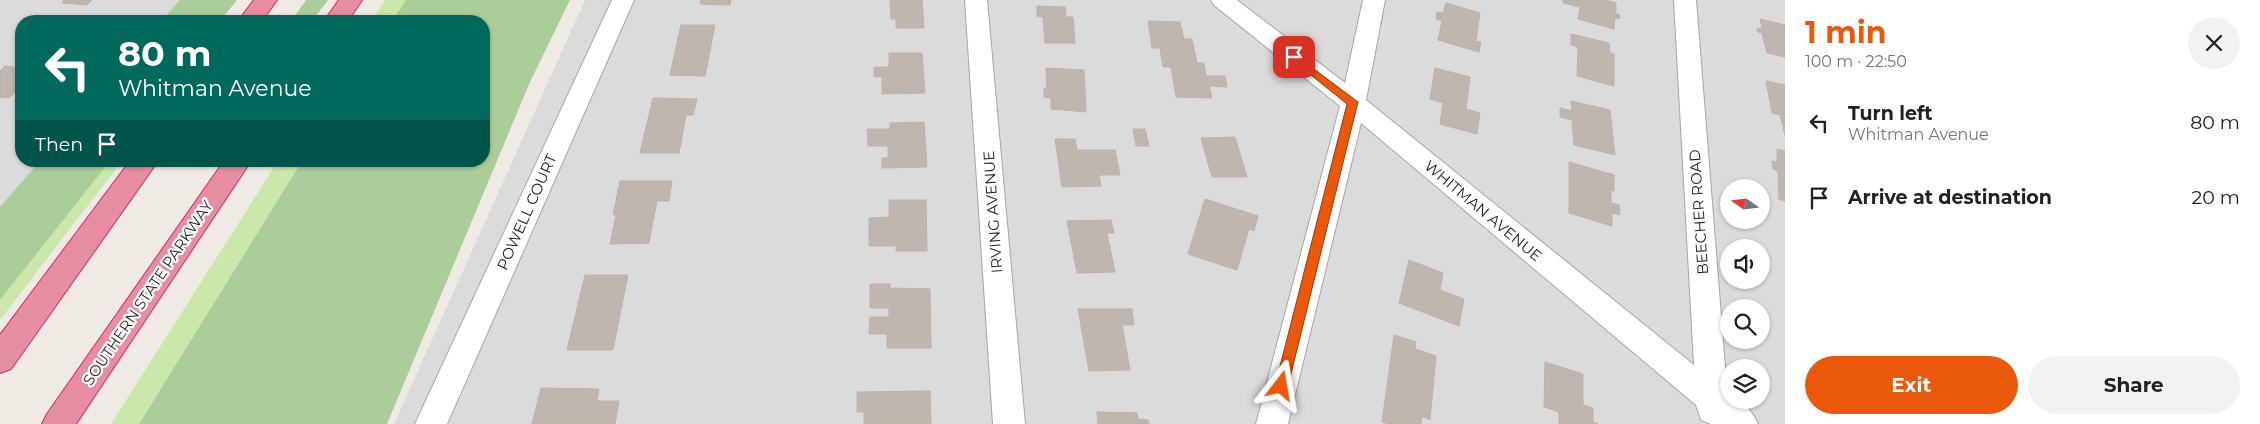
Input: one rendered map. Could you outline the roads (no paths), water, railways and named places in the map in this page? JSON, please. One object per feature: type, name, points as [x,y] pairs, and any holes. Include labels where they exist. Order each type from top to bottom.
[{"type":"highway","points":[[255,15],[266,0]]},
{"type":"highway","points":[[340,15],[351,0]]},
{"type":"highway","points":[[0,359],[141,167]]},
{"type":"highway","name":"SOUTHERN STATE PARKWAY","points":[[58,424],[234,167]]},
{"type":"street","name":"POWELL COURT","points":[[431,424],[623,0]]},
{"type":"street","name":"IRVING AVENUE","points":[[976,0],[1009,424]]},
{"type":"street","name":"WHITMAN AVENUE","points":[[1222,0],[1353,102],[1712,412],[1742,424]]},
{"type":"street","points":[[1272,424],[1353,102],[1374,0]]},
{"type":"street","name":"BEECHER ROAD","points":[[1685,0],[1712,412]]}]
